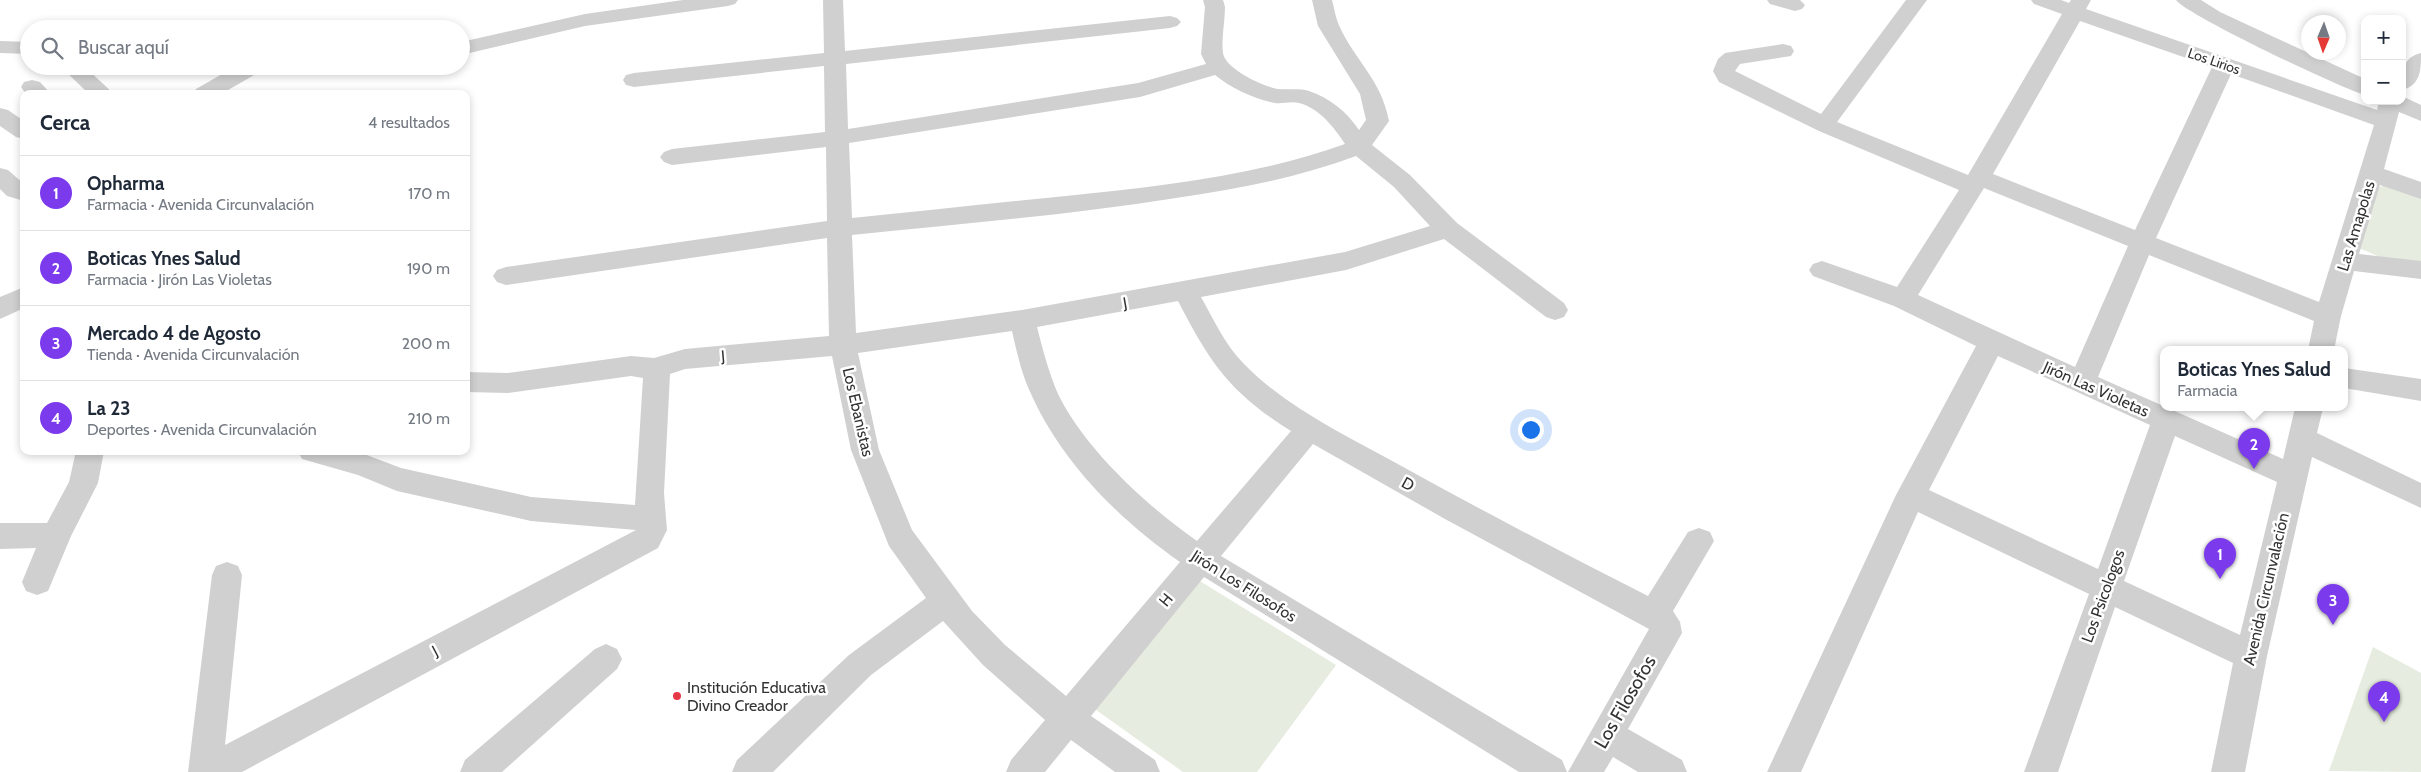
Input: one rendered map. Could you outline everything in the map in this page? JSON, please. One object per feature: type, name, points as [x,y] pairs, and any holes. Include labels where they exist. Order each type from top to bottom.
[{"type":"street","points":[[470,46],[586,10],[728,0]]},
{"type":"street","name":"Los Ebanistas","points":[[833,0],[844,345],[865,450],[872,468],[900,537],[946,601],[994,655],[1068,719],[1143,772]]},
{"type":"street","points":[[1213,0],[1215,7],[1212,54],[1218,68],[1231,77],[1260,91],[1276,96],[1301,96],[1320,104],[1342,122],[1359,147],[1402,181],[1448,229],[1489,262],[1555,310]]},
{"type":"street","points":[[506,276],[840,228],[1126,198],[1254,178],[1312,164],[1359,147],[1378,120],[1376,103],[1361,72],[1328,25],[1322,0]]},
{"type":"street","points":[[1832,116],[1917,0]]},
{"type":"street","name":"Los Lirios","points":[[2041,0],[2078,6],[2225,64],[2390,108],[2421,114]]},
{"type":"street","points":[[2186,0],[2212,16],[2361,86]]},
{"type":"street","points":[[1903,299],[1976,182],[2078,6]]},
{"type":"street","points":[[634,80],[1170,22]]},
{"type":"street","points":[[0,47],[20,48]]},
{"type":"street","points":[[1783,51],[1733,58],[1726,64],[1724,71],[1727,77],[1827,126],[2142,242],[2328,316]]},
{"type":"street","points":[[2406,78],[2421,60]]},
{"type":"street","points":[[2082,382],[2142,242],[2225,64]]},
{"type":"street","points":[[672,157],[836,138],[1140,90],[1218,68]]},
{"type":"street","points":[[81,75],[98,90]]},
{"type":"street","points":[[211,90],[237,75]]},
{"type":"street","name":"Las Amapolas","points":[[2322,346],[2328,316],[2346,261],[2390,108]]},
{"type":"street","points":[[0,115],[20,129]]},
{"type":"street","points":[[2372,173],[2421,191]]},
{"type":"street","name":"J","points":[[207,772],[647,539],[652,530],[649,493],[656,368],[685,359],[844,345],[1022,320],[1186,292],[1346,261],[1448,229]]},
{"type":"street","points":[[2346,261],[2421,270]]},
{"type":"street","name":"Jirón Las Violetas","points":[[1822,270],[1903,299],[1992,342],[2292,476]]},
{"type":"street","name":"D","points":[[1186,292],[1219,352],[1240,377],[1266,399],[1309,428],[1660,624]]},
{"type":"street","points":[[0,309],[20,298]]},
{"type":"street","name":"Jirón Los Filosofos","points":[[1022,320],[1032,361],[1046,398],[1066,430],[1119,492],[1147,520],[1200,559],[1550,772]]},
{"type":"street","points":[[1784,772],[1911,495],[1992,342]]},
{"type":"street","points":[[470,382],[508,383],[631,366],[656,368]]},
{"type":"street","points":[[2348,379],[2421,390]]},
{"type":"street","name":"Avenida Circunvalación","points":[[2228,772],[2251,656],[2308,411]]},
{"type":"street","name":"Los Psicologos","points":[[2041,772],[2166,420]]},
{"type":"street","name":"H","points":[[1023,772],[1309,428]]},
{"type":"street","points":[[2302,439],[2421,496]]},
{"type":"street","points":[[37,582],[56,535],[83,483],[89,455]]},
{"type":"street","points":[[327,455],[364,465],[397,479],[532,509],[650,520]]},
{"type":"street","points":[[1911,495],[2251,656]]},
{"type":"street","points":[[0,536],[56,535]]},
{"type":"street","name":"Los Filosofos","points":[[1585,772],[1607,735],[1699,541]]},
{"type":"street","points":[[207,772],[227,575]]},
{"type":"street","points":[[749,772],[860,665],[946,601]]},
{"type":"street","points":[[478,772],[606,660]]},
{"type":"street","points":[[1607,735],[1670,772]]},
{"type":"shaded area","points":[[2390,184],[2421,195],[2421,263],[2380,257],[2359,248],[2376,188]]},
{"type":"shaded area","points":[[1190,575],[1336,665],[1257,772],[1183,772],[1085,702]]},
{"type":"shaded area","points":[[2373,647],[2421,673],[2421,772],[2329,771]]},
{"type":"place","name":"Boticas Ynes Salud","points":[[2254,469]]},
{"type":"place","name":"Opharma","points":[[2220,579]]},
{"type":"place","name":"Mercado 4 de Agosto","points":[[2333,625]]},
{"type":"place","name":"Institución Educativa Divino Creador","points":[[677,696]]},
{"type":"place","name":"La 23","points":[[2384,722]]}]
